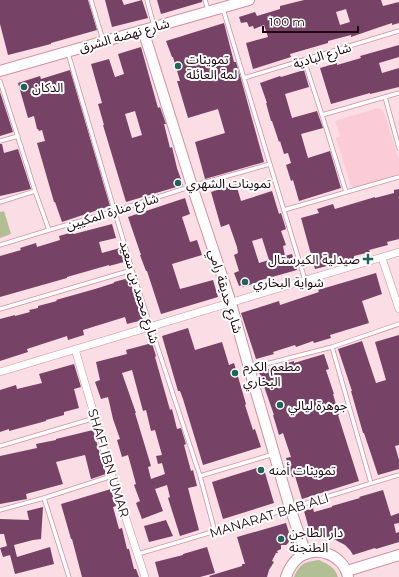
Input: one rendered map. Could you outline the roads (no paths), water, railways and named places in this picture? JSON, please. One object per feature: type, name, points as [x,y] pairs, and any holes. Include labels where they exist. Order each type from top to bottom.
[{"type":"street","name":"شارع نهضة الشرق","points":[[0,71],[249,0]]},
{"type":"street","name":"شارع حديقة رامي","points":[[143,30],[230,303],[290,508],[306,554]]},
{"type":"street","points":[[0,372],[399,252]]},
{"type":"street","points":[[382,258],[399,308]]},
{"type":"street","name":"SHAFI IBN UMAR","points":[[76,349],[112,476],[145,577]]},
{"type":"street","points":[[286,577],[289,568],[296,559],[306,554],[318,552],[330,554],[340,561],[348,574],[399,555]]},
{"type":"lane","points":[[92,0],[103,42]]},
{"type":"lane","points":[[147,0],[154,27]]},
{"type":"lane","points":[[205,0],[208,12]]},
{"type":"lane","points":[[223,7],[305,280]]},
{"type":"lane","name":"شارع البادية","points":[[244,78],[399,32]]},
{"type":"lane","name":"شارع محمد بن سعيد","points":[[67,52],[116,211],[132,270],[200,476],[215,532]]},
{"type":"lane","points":[[304,60],[346,192]]},
{"type":"lane","points":[[0,81],[49,230]]},
{"type":"lane","points":[[322,114],[399,93]]},
{"type":"lane","points":[[385,97],[399,148]]},
{"type":"lane","points":[[0,141],[18,136]]},
{"type":"lane","name":"شارع منارة المكيين","points":[[0,245],[116,211],[192,186],[270,164]]},
{"type":"lane","points":[[284,210],[399,177]]},
{"type":"lane","points":[[0,202],[35,191]]},
{"type":"lane","points":[[0,309],[132,270]]},
{"type":"lane","points":[[249,368],[332,347],[399,324]]},
{"type":"lane","points":[[332,347],[371,484]]},
{"type":"lane","points":[[0,446],[95,418]]},
{"type":"lane","points":[[200,476],[275,454]]},
{"type":"lane","name":"MANARAT BAB ALI","points":[[138,554],[215,532],[399,475]]},
{"type":"lane","points":[[0,510],[44,498],[112,476]]},
{"type":"lane","points":[[44,498],[69,577]]},
{"type":"place","name":"تموينات لمة العائلة","points":[[178,66]]},
{"type":"place","name":"الدكان","points":[[24,87]]},
{"type":"place","name":"تموينات الشهري","points":[[178,183]]},
{"type":"place","name":"صيدلية الكيرستال","points":[[368,259]]},
{"type":"place","name":"شواية البخاري","points":[[245,282]]},
{"type":"place","name":"مطعم الكرم البخاري","points":[[235,373]]},
{"type":"place","name":"جوهرة ليالي","points":[[280,405]]},
{"type":"place","name":"تموينات أمنه","points":[[261,470]]},
{"type":"place","name":"دار الطاجن الطنجنة","points":[[281,539]]}]
